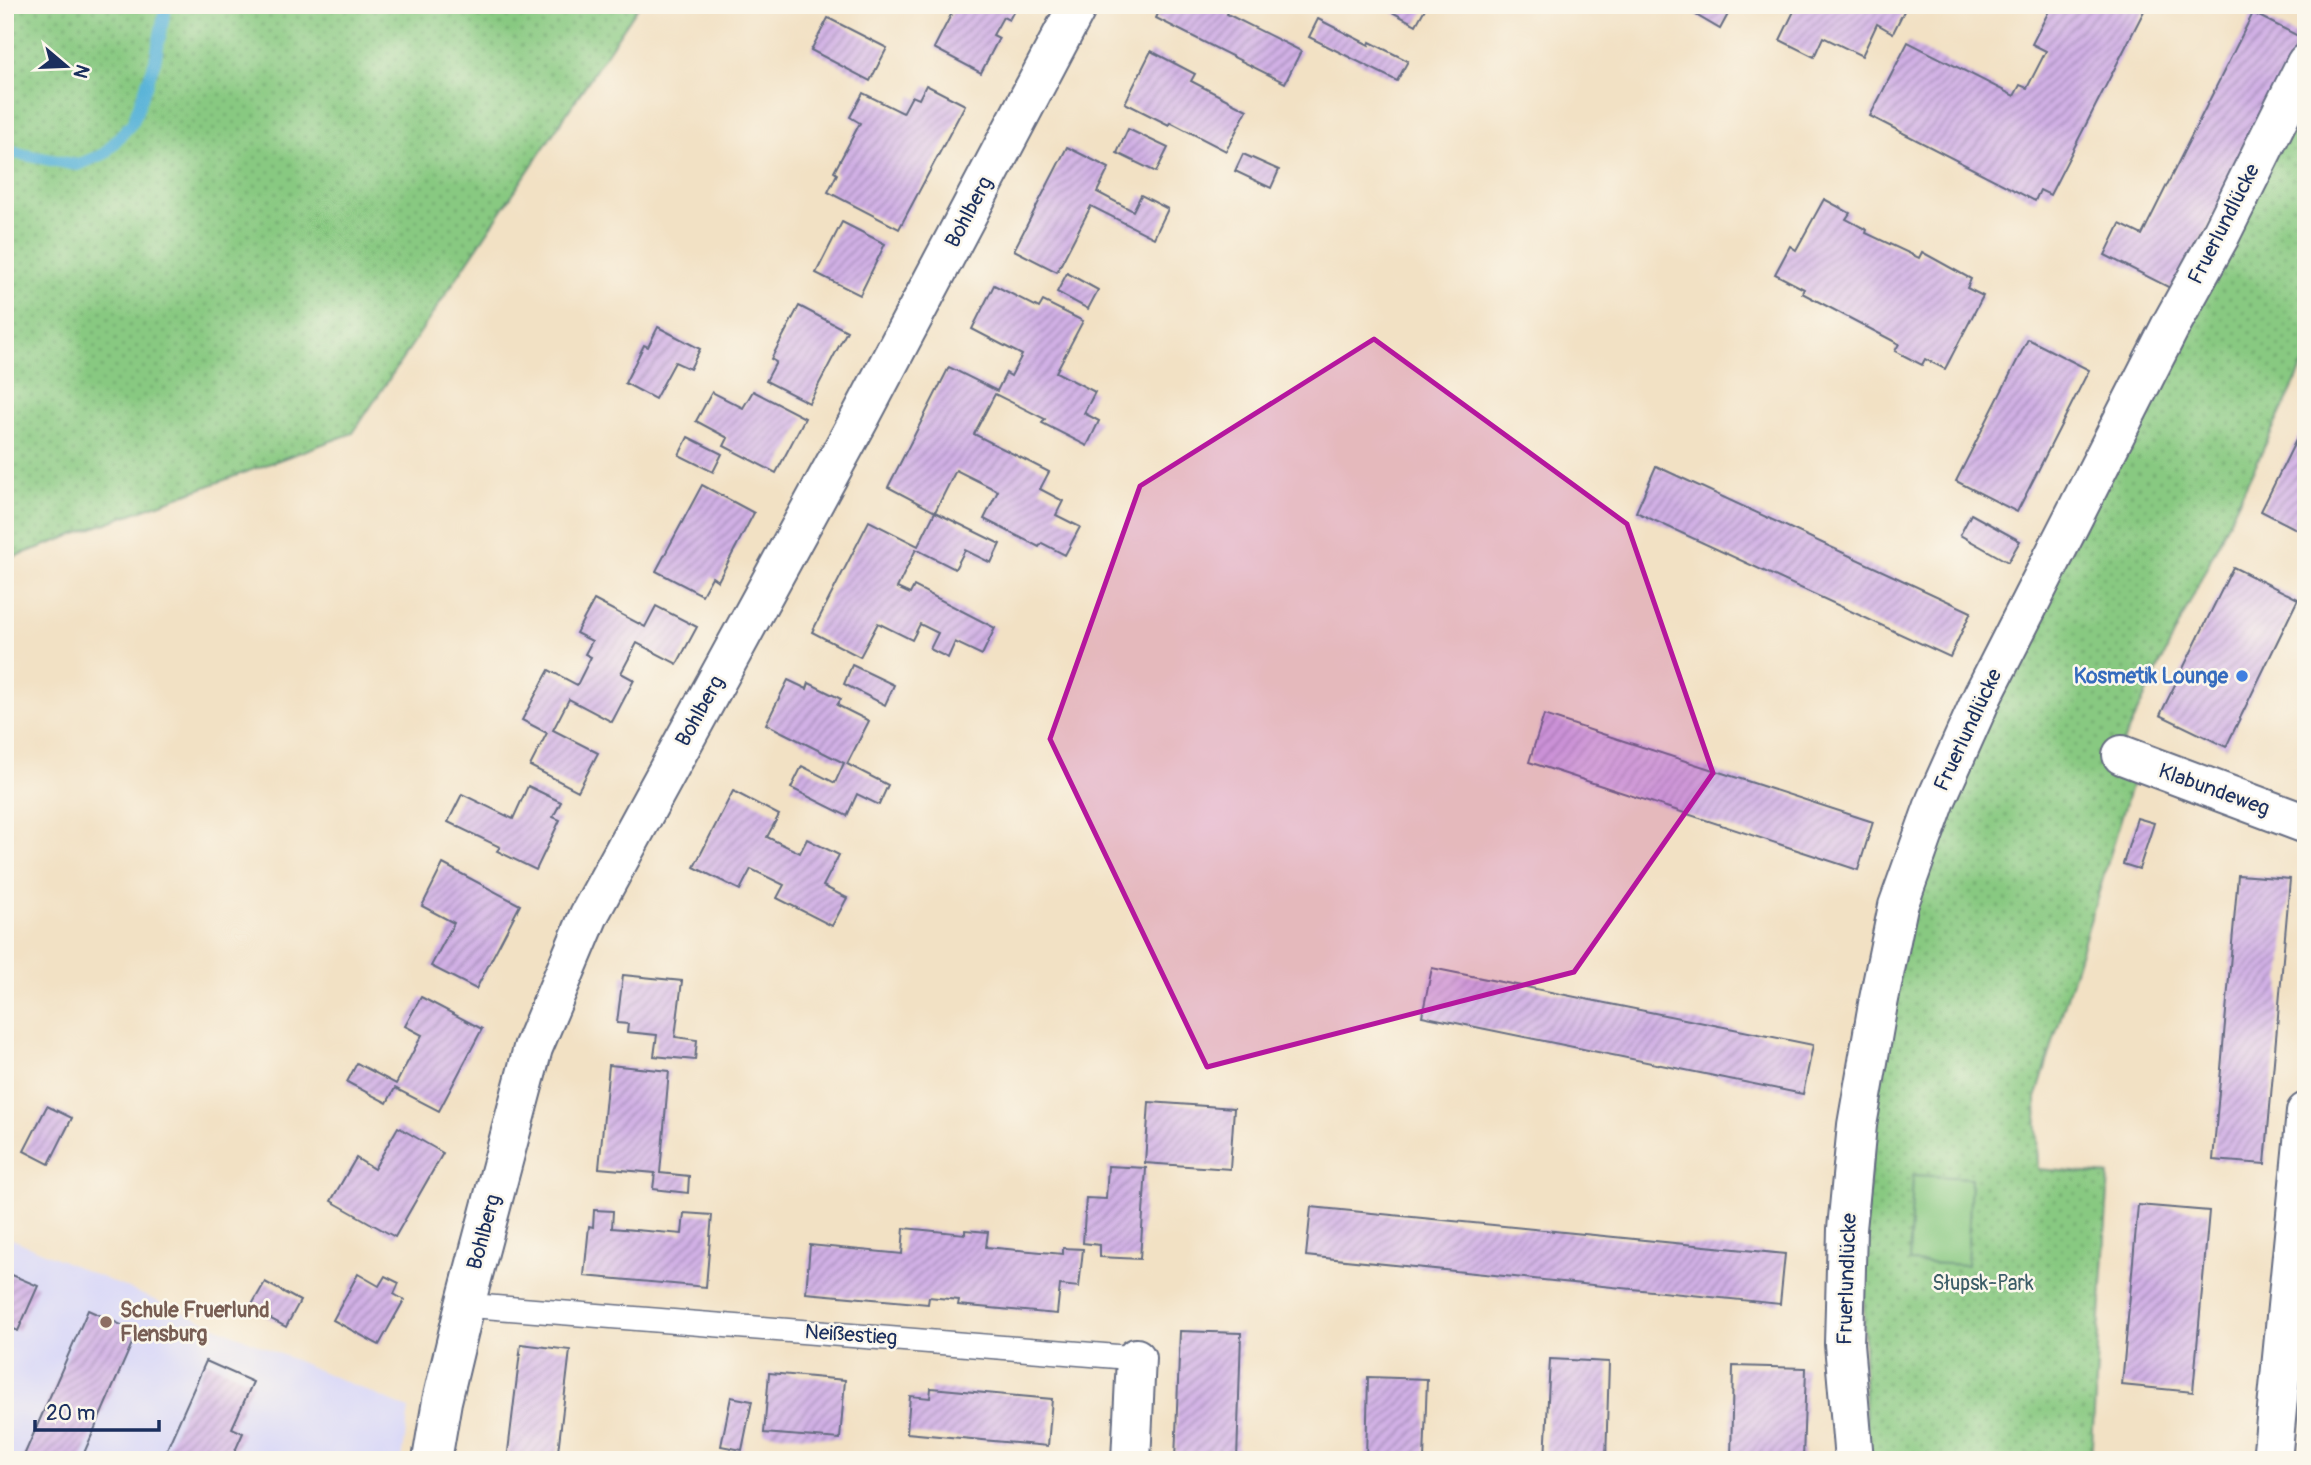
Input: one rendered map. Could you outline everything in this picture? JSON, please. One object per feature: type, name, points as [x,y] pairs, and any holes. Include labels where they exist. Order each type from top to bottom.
[{"type":"street","name":"Bohlberg","points":[[432,1460],[442,1401],[465,1305],[533,1048],[589,915],[860,418],[1078,5]]},
{"type":"street","name":"Fruerlundlücke","points":[[1854,1460],[1844,1343],[1847,1229],[1857,1125],[1898,906],[1936,800],[1983,695],[2171,324],[2220,236],[2306,62]]},
{"type":"street","name":"Klabundeweg","points":[[2122,755],[2306,824]]},
{"type":"street","points":[[2272,1460],[2306,1112]]},
{"type":"street","name":"Neißestieg","points":[[1131,1460],[1136,1358]]},
{"type":"lane","name":"Neißestieg","points":[[465,1305],[1136,1358]]},
{"type":"highlighted area","points":[[1374,339],[1627,524],[1713,773],[1574,972],[1207,1067],[1050,739],[1140,486]]},
{"type":"shaded area","name":"Schule Fruerlund Flensburg","points":[[5,1236],[409,1409],[402,1460],[5,1460]]},
{"type":"green space","points":[[5,5],[639,5],[353,433],[5,560]]},
{"type":"green space","name":"Słupsk-Park","points":[[2306,89],[2306,360],[2111,767],[2134,776],[2036,1099],[2038,1169],[2109,1175],[2091,1460],[1868,1460],[1864,1388],[1864,1238],[1878,1090],[1911,914],[1984,720]]},
{"type":"green space","points":[[1913,1175],[1971,1178],[1967,1265],[1909,1262]]},
{"type":"building","points":[[956,5],[1017,5],[1009,20],[1003,17],[993,35],[999,38],[981,73],[934,48]]},
{"type":"building","points":[[1162,5],[1231,5],[1227,14],[1301,51],[1285,83],[1156,18]]},
{"type":"building","points":[[1379,5],[1427,5],[1416,25]]},
{"type":"building","points":[[1679,5],[1733,5],[1720,29]]},
{"type":"building","points":[[1797,5],[1876,5],[1884,9],[1886,5],[1907,5],[1893,33],[1877,24],[1862,56],[1823,37],[1814,57],[1780,40]]},
{"type":"building","points":[[2052,5],[2147,5],[2050,195],[2040,190],[2035,201],[1870,116],[1908,42],[2014,96],[2020,85],[2027,88],[2046,51],[2032,44]]},
{"type":"building","points":[[2253,13],[2306,40],[2306,44],[2174,290],[2105,255],[2120,224],[2142,235]]},
{"type":"building","points":[[828,18],[887,48],[870,81],[811,50]]},
{"type":"building","points":[[1318,19],[1408,61],[1397,81],[1309,37]]},
{"type":"building","points":[[1151,51],[1195,74],[1191,81],[1247,110],[1226,151],[1170,122],[1169,125],[1125,103]]},
{"type":"building","points":[[926,85],[965,105],[899,229],[828,192],[837,174],[834,172],[860,123],[850,117],[863,93],[903,113],[912,96],[919,99]]},
{"type":"building","points":[[1128,129],[1168,148],[1156,172],[1117,153]]},
{"type":"building","points":[[1067,147],[1109,168],[1097,192],[1133,211],[1141,195],[1168,209],[1154,238],[1091,206],[1057,272],[1014,250]]},
{"type":"building","points":[[1243,154],[1279,170],[1271,188],[1235,171]]},
{"type":"building","points":[[1824,199],[1850,213],[1846,219],[1867,230],[1866,233],[1919,258],[1922,252],[1971,279],[1967,288],[1983,296],[1945,369],[1925,359],[1922,365],[1895,351],[1899,344],[1802,293],[1804,289],[1775,274],[1790,246],[1796,250]]},
{"type":"building","points":[[842,222],[885,244],[860,295],[816,273]]},
{"type":"building","points":[[1067,273],[1098,290],[1088,309],[1057,292]]},
{"type":"building","points":[[994,285],[1039,308],[1043,301],[1083,321],[1056,372],[1095,392],[1084,413],[1099,421],[1087,446],[1042,423],[1045,419],[995,394],[974,434],[1049,472],[1040,489],[1063,501],[1056,515],[1080,527],[1065,555],[1042,543],[1039,547],[984,519],[998,491],[956,470],[935,512],[888,487],[949,367],[997,391],[1006,373],[1011,376],[1022,355],[972,329]]},
{"type":"building","points":[[799,306],[847,331],[809,403],[766,381],[776,362],[771,359]]},
{"type":"building","points":[[658,327],[700,349],[690,369],[675,362],[655,399],[625,383],[644,345],[648,347]]},
{"type":"building","points":[[2028,339],[2089,370],[2017,512],[1956,481]]},
{"type":"building","points":[[753,391],[805,418],[776,473],[724,446],[728,438],[696,421],[712,392],[743,408]]},
{"type":"building","points":[[2306,420],[2306,534],[2261,511]]},
{"type":"building","points":[[688,437],[722,454],[713,472],[679,455]]},
{"type":"building","points":[[1656,466],[1971,612],[1950,657],[1636,512]]},
{"type":"building","points":[[702,485],[754,513],[718,581],[712,577],[702,595],[656,571]]},
{"type":"building","points":[[935,512],[1000,544],[991,563],[965,550],[955,569],[916,549],[897,588],[910,594],[914,586],[995,628],[982,655],[955,642],[948,658],[930,649],[938,633],[920,624],[912,640],[878,623],[860,657],[812,632],[869,521],[918,546]]},
{"type":"building","points":[[1971,514],[2020,541],[2008,562],[1960,535]]},
{"type":"building","points":[[2233,567],[2298,599],[2226,747],[2160,715]]},
{"type":"building","points":[[594,600],[645,627],[656,606],[697,627],[677,664],[637,643],[621,673],[634,680],[612,722],[569,699],[553,730],[598,753],[578,791],[530,766],[547,733],[522,720],[549,670],[577,685],[591,657],[585,654],[592,641],[576,633]]},
{"type":"building","points":[[852,665],[894,685],[885,705],[844,684]]},
{"type":"building","points":[[788,680],[807,689],[809,683],[841,699],[837,705],[869,721],[847,764],[888,785],[879,805],[857,794],[847,816],[791,788],[802,766],[835,783],[844,763],[766,724]]},
{"type":"building","points":[[1544,715],[1873,822],[1858,870],[1529,762]]},
{"type":"building","points":[[528,786],[561,802],[553,817],[560,820],[536,870],[497,851],[500,847],[448,822],[462,794],[513,819]]},
{"type":"building","points":[[733,791],[779,815],[767,837],[800,853],[807,839],[839,855],[823,886],[847,898],[832,926],[777,898],[784,885],[751,869],[740,890],[694,867]]},
{"type":"building","points":[[2137,818],[2154,823],[2139,869],[2123,864]]},
{"type":"building","points":[[443,864],[520,905],[476,989],[431,966],[454,923],[422,906]]},
{"type":"building","points":[[2238,875],[2290,879],[2265,1164],[2213,1160]]},
{"type":"building","points":[[1432,968],[1813,1045],[1803,1094],[1422,1016]]},
{"type":"building","points":[[623,975],[682,981],[675,1037],[697,1040],[695,1060],[654,1056],[657,1035],[627,1032],[628,1024],[617,1023]]},
{"type":"building","points":[[421,997],[482,1029],[439,1111],[395,1088],[387,1103],[347,1082],[357,1063],[396,1084],[422,1035],[405,1026]]},
{"type":"building","points":[[609,1065],[669,1071],[660,1173],[689,1176],[688,1193],[653,1189],[655,1173],[599,1168]]},
{"type":"building","points":[[1149,1102],[1234,1108],[1230,1169],[1145,1163]]},
{"type":"building","points":[[47,1106],[72,1118],[49,1164],[24,1151]]},
{"type":"building","points":[[398,1127],[443,1153],[395,1237],[331,1201],[356,1158],[374,1169]]},
{"type":"building","points":[[1108,1166],[1146,1168],[1140,1259],[1100,1257],[1100,1245],[1083,1243],[1086,1198],[1106,1199]]},
{"type":"building","points":[[2138,1205],[2209,1211],[2193,1392],[2122,1385]]},
{"type":"building","points":[[1311,1207],[1785,1254],[1780,1304],[1306,1256]]},
{"type":"building","points":[[594,1210],[613,1211],[612,1228],[682,1234],[684,1213],[712,1215],[706,1287],[584,1276],[589,1226],[593,1227]]},
{"type":"building","points":[[904,1228],[965,1234],[965,1230],[988,1232],[986,1247],[1063,1254],[1063,1248],[1083,1249],[1079,1287],[1060,1285],[1057,1314],[958,1305],[959,1300],[929,1297],[928,1304],[806,1293],[810,1245],[902,1254]]},
{"type":"building","points":[[5,1272],[38,1286],[18,1331],[5,1325]]},
{"type":"building","points":[[358,1274],[379,1286],[385,1276],[399,1283],[394,1294],[404,1300],[379,1345],[333,1320]]},
{"type":"building","points":[[265,1282],[300,1301],[286,1327],[250,1308]]},
{"type":"building","points":[[88,1310],[137,1332],[81,1460],[22,1460]]},
{"type":"building","points":[[1180,1331],[1241,1333],[1237,1460],[1175,1460]]},
{"type":"building","points":[[521,1344],[570,1350],[557,1460],[507,1460]]},
{"type":"building","points":[[1550,1359],[1609,1362],[1606,1460],[1545,1460]]},
{"type":"building","points":[[206,1361],[253,1382],[232,1428],[243,1433],[231,1460],[162,1460]]},
{"type":"building","points":[[1733,1366],[1806,1368],[1803,1460],[1731,1460]]},
{"type":"building","points":[[769,1373],[845,1380],[840,1439],[764,1433]]},
{"type":"building","points":[[1368,1377],[1427,1379],[1424,1460],[1366,1460]]},
{"type":"building","points":[[931,1388],[1052,1399],[1048,1446],[907,1433],[910,1396],[930,1398]]},
{"type":"building","points":[[731,1397],[752,1401],[742,1450],[721,1446]]},
{"type":"waterway","points":[[5,151],[77,165],[104,154],[133,122],[155,61],[166,5]]},
{"type":"place","name":"Kosmetik Lounge","points":[[2242,676]]},
{"type":"place","name":"Schule Fruerlund Flensburg","points":[[106,1322]]}]
